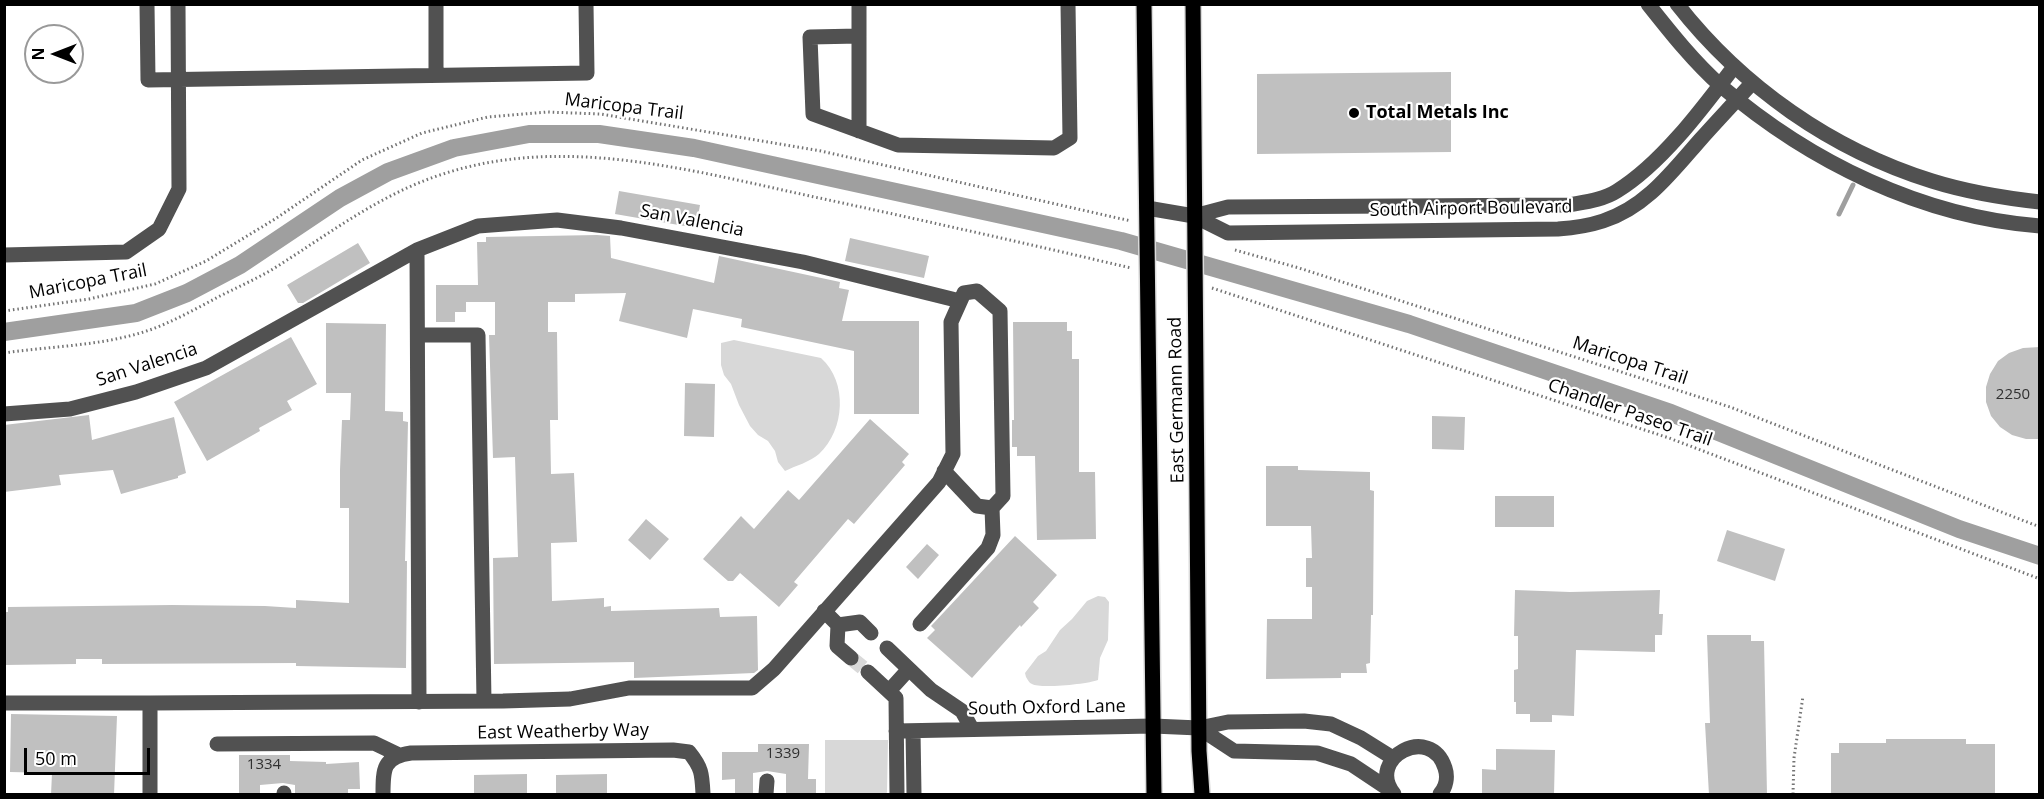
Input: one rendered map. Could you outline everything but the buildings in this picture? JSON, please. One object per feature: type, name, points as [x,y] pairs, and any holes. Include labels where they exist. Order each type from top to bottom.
[{"type":"main road","name":"East Germann Road","points":[[1144,4],[1154,795]]},
{"type":"main road","name":"East Germann Road","points":[[1193,4],[1194,239],[1201,281],[1199,728],[1202,795]]},
{"type":"street","points":[[147,4],[148,80],[587,73],[586,4]]},
{"type":"street","points":[[4,255],[126,252],[159,229],[179,189],[178,4]]},
{"type":"street","points":[[436,4],[436,75]]},
{"type":"street","points":[[859,4],[859,131]]},
{"type":"street","points":[[859,36],[810,37],[813,114],[898,145],[1054,148],[1070,138],[1068,4]]},
{"type":"street","points":[[1648,4],[1693,58],[1729,92],[1763,119],[1817,155],[1886,188],[1953,210],[1990,219],[2040,226]]},
{"type":"street","points":[[1677,4],[1743,75],[1779,104],[1853,149],[1894,168],[1933,182],[2040,202]]},
{"type":"street","name":"South Airport Boulevard","points":[[1147,208],[1194,216],[1228,233],[1579,227],[1604,221],[1625,211],[1645,198],[1667,178],[1743,75]]},
{"type":"street","name":"South Airport Boulevard","points":[[1194,216],[1228,207],[1569,205],[1593,201],[1615,193],[1658,158],[1729,92],[1743,75]]},
{"type":"street","points":[[1506,206],[1506,229]]},
{"type":"street","name":"San Valencia","points":[[4,414],[69,410],[136,392],[206,368],[417,250],[478,226],[557,220],[621,228],[803,262],[960,301],[964,293],[977,291],[1000,311],[1003,496],[992,508]]},
{"type":"street","points":[[417,250],[419,702]]},
{"type":"street","points":[[4,703],[484,701],[570,699],[629,688],[752,688],[774,669],[939,482],[953,454],[951,322],[960,301]]},
{"type":"street","points":[[418,335],[478,334],[484,701]]},
{"type":"street","points":[[920,624],[988,549],[993,535],[992,508],[977,506],[944,471]]},
{"type":"street","points":[[824,612],[838,625],[837,646],[850,658]]},
{"type":"street","points":[[838,625],[860,622],[871,633]]},
{"type":"street","points":[[887,648],[930,690],[962,711],[972,729]]},
{"type":"street","points":[[889,691],[909,669]]},
{"type":"street","points":[[867,672],[897,698],[897,795]]},
{"type":"street","points":[[150,703],[150,795]]},
{"type":"street","name":"South Oxford Lane","points":[[896,731],[1154,726],[1199,728],[1228,722],[1304,721],[1331,724],[1361,738],[1393,758]]},
{"type":"street","points":[[1199,728],[1234,752],[1325,755],[1351,764],[1392,792]]},
{"type":"street","points":[[914,731],[914,795]]},
{"type":"street","points":[[217,744],[374,743],[395,756],[384,768],[383,795]]},
{"type":"street","points":[[1392,792],[1387,774],[1393,758],[1409,747],[1418,746],[1437,754],[1443,762],[1446,782],[1440,795]]},
{"type":"street","name":"East Weatherby Way","points":[[395,756],[411,753],[661,750],[688,752],[702,770],[703,795]]},
{"type":"path","name":"Maricopa Trail","points":[[4,311],[89,299],[155,284],[206,261],[275,219],[362,160],[422,133],[488,117],[547,112],[601,114],[821,151],[1131,221]]},
{"type":"path","name":"Maricopa Trail","points":[[1235,250],[1299,268],[1730,407],[2040,527]]},
{"type":"path","name":"Chandler Paseo Trail","points":[[1201,281],[1669,438],[2040,579]]},
{"type":"path","points":[[1793,795],[1794,758],[1803,696]]},
{"type":"shaded area","points":[[734,340],[821,358],[830,368],[839,393],[838,419],[828,444],[815,457],[785,471],[768,441],[750,426],[721,365],[721,343]]},
{"type":"shaded area","points":[[1098,596],[1105,597],[1109,602],[1108,640],[1100,658],[1098,680],[1054,686],[1030,683],[1025,673],[1038,656],[1046,651],[1060,630],[1087,601]]},
{"type":"shaded area","points":[[825,740],[888,740],[886,794],[825,794]]},
{"type":"waterway","points":[[4,332],[136,313],[187,293],[240,265],[340,198],[388,172],[454,148],[529,134],[599,134],[694,148],[1121,241],[1409,324],[1671,413],[1959,529],[2040,556]]},
{"type":"waterway","points":[[1839,214],[1853,185]]},
{"type":"tunnel","points":[[851,658],[868,672]]},
{"type":"place","name":"Total Metals Inc","points":[[1354,113]]}]
